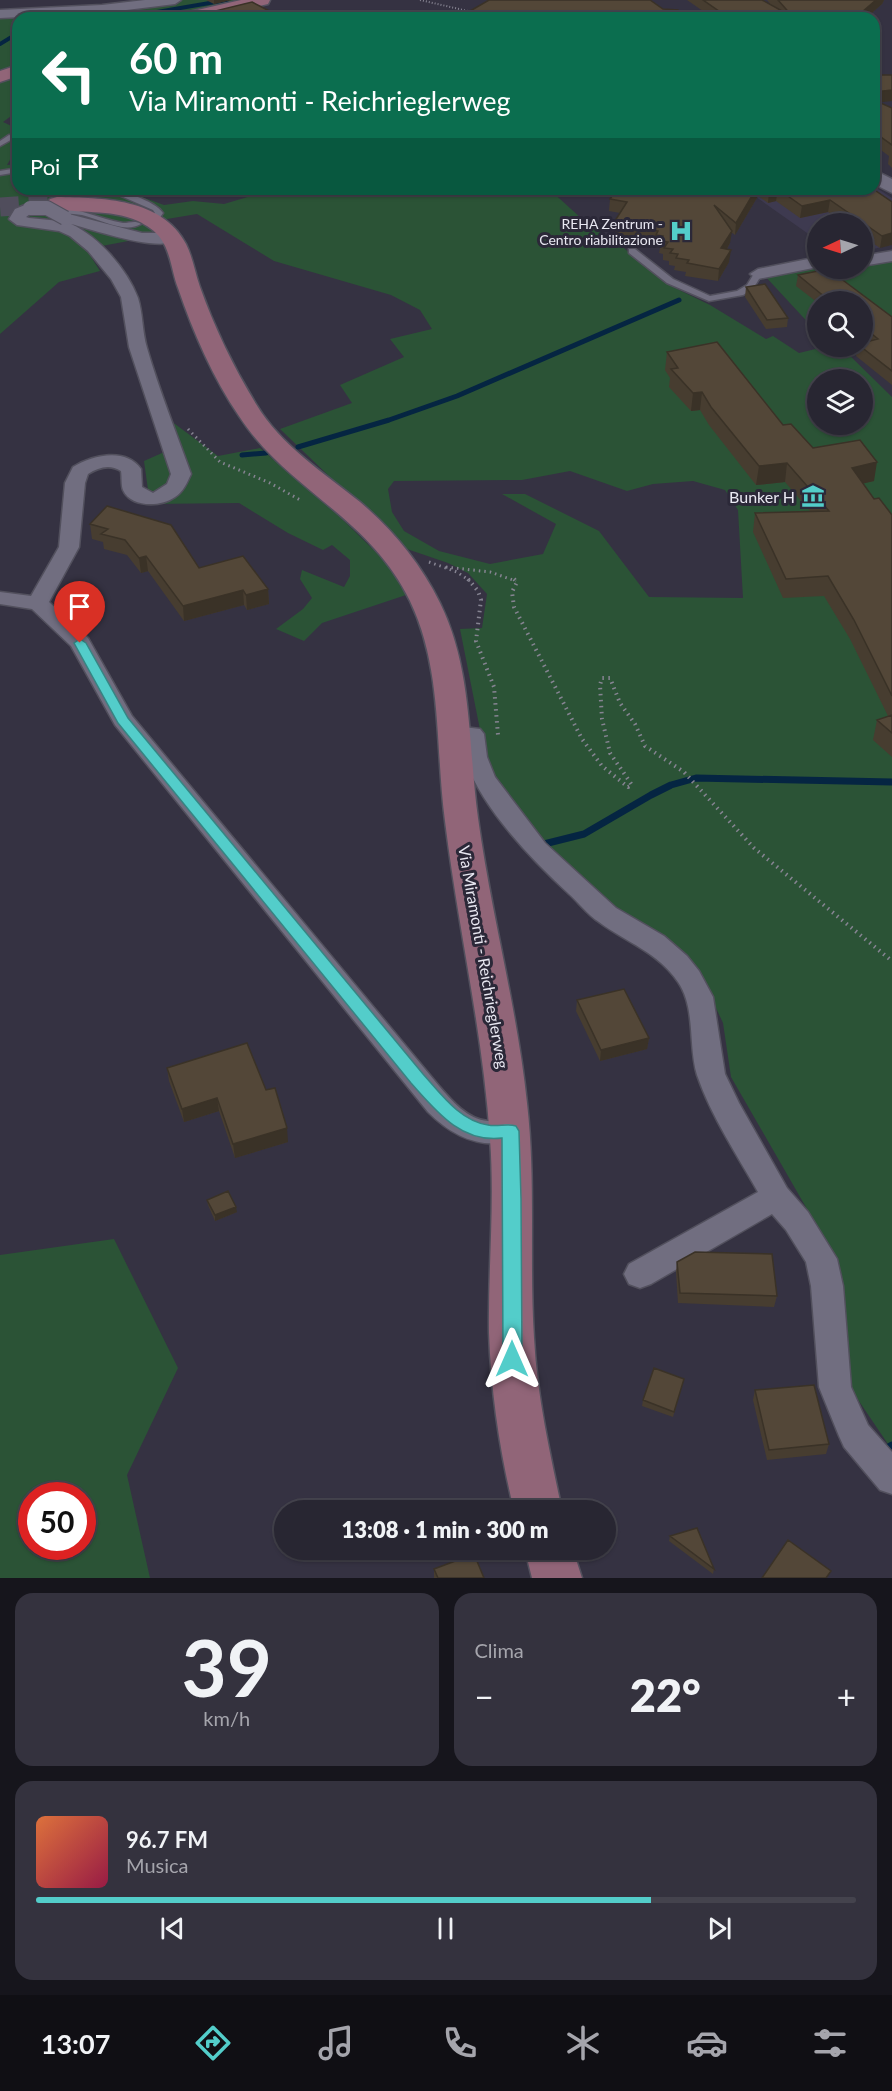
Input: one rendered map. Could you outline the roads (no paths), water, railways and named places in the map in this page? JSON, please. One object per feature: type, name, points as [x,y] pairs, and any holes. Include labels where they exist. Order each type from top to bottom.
[{"type":"main road","points":[[211,12],[262,0]]},
{"type":"main road","name":"Via Miramonti - Reichrieglerweg","points":[[61,210],[96,205],[127,211],[156,223],[171,238],[177,247],[188,286],[205,325],[234,389],[249,413],[287,457],[365,521],[385,542],[421,593],[434,621],[449,678],[460,814],[473,898],[497,1020],[510,1131],[513,1199],[512,1359],[524,1453],[536,1500]]},
{"type":"main road","points":[[552,1560],[557,1578]]},
{"type":"street","points":[[41,12],[102,9],[175,0]]},
{"type":"street","points":[[38,603],[69,547],[76,479],[84,468],[106,461],[128,465],[132,474],[132,489],[147,498],[164,496],[177,487],[181,468],[158,411],[133,329],[130,299],[120,281],[76,233],[57,225],[23,222],[17,219],[20,212],[30,208],[61,210]]},
{"type":"street","points":[[873,259],[892,256]]},
{"type":"street","points":[[758,274],[807,264]]},
{"type":"street","points":[[0,598],[38,603],[80,643],[123,720],[437,1101],[468,1127],[491,1133],[510,1131]]},
{"type":"street","points":[[455,732],[472,734],[476,757],[484,779],[536,849],[607,915],[666,952],[690,978],[699,997],[711,1074],[726,1107],[776,1197],[797,1221],[821,1259],[827,1286],[836,1387],[856,1436],[892,1478]]},
{"type":"street","points":[[640,1274],[776,1197]]},
{"type":"lane","points":[[0,144],[12,137]]},
{"type":"lane","points":[[124,195],[156,208],[159,213],[156,217]]},
{"type":"lane","points":[[61,210],[37,220],[28,219],[25,216],[33,211],[63,211],[83,213],[123,225],[137,224]]},
{"type":"lane","points":[[632,250],[670,281],[709,299],[740,293],[750,287],[758,274]]},
{"type":"waterway","points":[[157,12],[227,0]]},
{"type":"waterway","points":[[0,44],[12,37]]},
{"type":"waterway","points":[[298,447],[389,420],[457,396],[679,300]]},
{"type":"waterway","points":[[242,455],[266,453]]},
{"type":"waterway","points":[[544,844],[584,834],[651,795],[671,785],[696,778],[892,782]]},
{"type":"waterway","points":[[887,1449],[892,1446]]},
{"type":"tunnel","points":[[0,207],[57,203]]},
{"type":"place","name":"REHA Zentrum - Centro riabilitazione","points":[[681,231]]},
{"type":"place","name":"Bunker H","points":[[813,496]]}]
